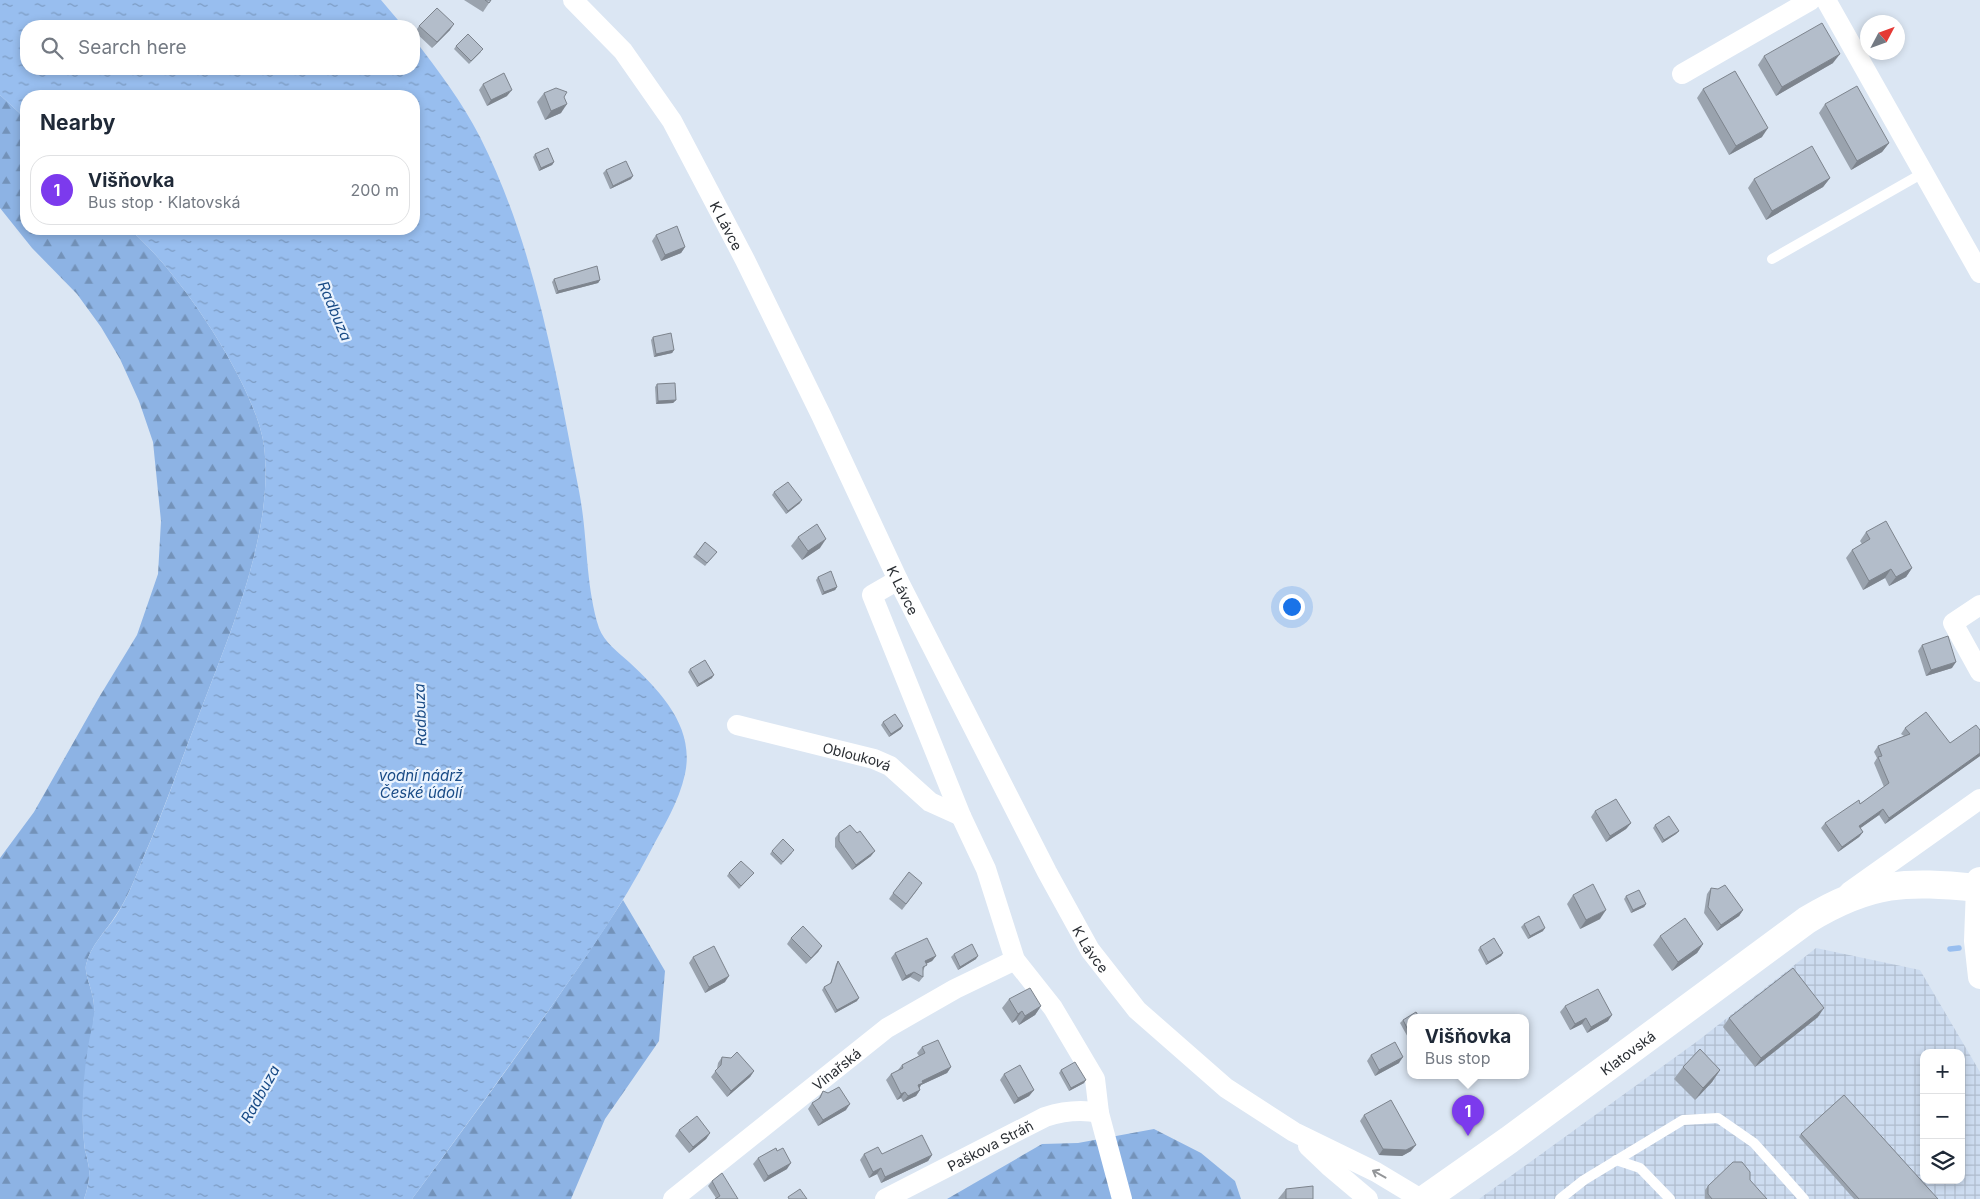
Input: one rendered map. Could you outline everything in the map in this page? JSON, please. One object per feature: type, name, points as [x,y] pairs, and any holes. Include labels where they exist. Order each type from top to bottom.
[{"type":"main road","name":"Klatovská","points":[[1425,1199],[1509,1140],[1799,926],[1830,906],[1859,894],[1892,886],[1910,884],[1979,885]]},
{"type":"street","name":"K Lávce","points":[[573,0],[623,51],[672,121],[745,260],[821,414],[898,580],[1046,872],[1090,950],[1137,1010],[1226,1088],[1294,1132],[1376,1172],[1421,1199]]},
{"type":"street","points":[[1682,74],[1812,0]]},
{"type":"street","points":[[1826,0],[1980,273]]},
{"type":"street","points":[[898,580],[872,595],[961,816],[986,869],[1014,960],[1053,1008],[1095,1079],[1099,1113],[1122,1199]]},
{"type":"street","points":[[1980,605],[1953,623],[1980,672]]},
{"type":"street","name":"Oblouková","points":[[737,725],[874,759],[890,766],[930,802],[961,816]]},
{"type":"street","name":"Klatovská","points":[[1830,906],[1980,799]]},
{"type":"street","points":[[1979,885],[1976,941],[1980,977]]},
{"type":"street","name":"Vinařská","points":[[672,1199],[887,1028],[955,989],[1014,960]]},
{"type":"street","name":"Paškova Stráň","points":[[884,1199],[1045,1117],[1070,1110],[1087,1110],[1099,1113]]},
{"type":"street","name":"K Lávce","points":[[1294,1132],[1329,1166],[1368,1199]]},
{"type":"lane","points":[[1772,259],[1923,173]]},
{"type":"lane","points":[[1560,1199],[1584,1180],[1683,1120],[1718,1118],[1754,1143],[1804,1199]]},
{"type":"lane","points":[[1616,1160],[1640,1168],[1670,1199]]},
{"type":"shaded area","points":[[1816,948],[1920,970],[1980,1072],[1980,1199],[1479,1199],[1699,1040]]},
{"type":"green space","points":[[0,95],[20,113],[20,233],[0,208]]},
{"type":"green space","points":[[22,235],[135,235],[148,247],[169,270],[211,329],[246,392],[258,421],[264,446],[266,479],[256,550],[222,656],[133,883],[120,909],[95,945],[86,965],[86,974],[94,1001],[94,1012],[83,1097],[84,1145],[89,1167],[88,1186],[84,1199],[0,1199],[0,858],[34,812],[98,699],[137,635],[158,574],[161,521],[153,442],[139,401],[120,359],[101,327],[77,294]]},
{"type":"green space","points":[[623,900],[665,971],[659,1041],[605,1119],[571,1199],[412,1199],[546,1014]]},
{"type":"green space","points":[[1154,1129],[1201,1153],[1235,1181],[1241,1199],[947,1199],[1042,1144],[1078,1143]]},
{"type":"water","name":"vodní nádrž České údolí","points":[[0,0],[381,0],[398,20],[20,20],[20,75],[420,75],[420,47],[449,86],[473,124],[499,179],[515,222],[542,310],[562,401],[582,508],[591,594],[599,628],[608,642],[641,673],[673,712],[685,741],[687,757],[685,774],[670,814],[616,912],[551,1007],[412,1199],[84,1199],[88,1186],[89,1167],[84,1145],[83,1106],[86,1059],[94,1011],[94,1001],[86,974],[88,958],[116,916],[130,890],[222,656],[256,550],[266,479],[264,446],[258,421],[230,361],[211,329],[169,270],[135,235],[420,235],[420,90],[20,90],[20,113],[0,95]]},
{"type":"building","points":[[437,8],[454,24],[437,42],[420,25]]},
{"type":"building","points":[[1822,23],[1840,54],[1782,87],[1764,56]]},
{"type":"building","points":[[468,34],[483,49],[471,61],[456,46]]},
{"type":"building","points":[[1735,71],[1768,128],[1736,146],[1703,89]]},
{"type":"building","points":[[504,73],[512,90],[491,100],[483,84]]},
{"type":"building","points":[[1857,86],[1889,143],[1857,161],[1825,104]]},
{"type":"building","points":[[556,88],[567,92],[564,97],[567,104],[551,111],[544,93]]},
{"type":"building","points":[[1812,146],[1830,178],[1772,211],[1754,179]]},
{"type":"building","points":[[548,148],[554,162],[541,168],[535,154]]},
{"type":"building","points":[[626,161],[633,176],[613,186],[606,170]]},
{"type":"building","points":[[677,226],[685,247],[665,255],[656,235]]},
{"type":"building","points":[[597,266],[600,280],[558,291],[554,279]]},
{"type":"building","points":[[671,333],[674,350],[656,354],[653,337]]},
{"type":"building","points":[[675,383],[676,400],[658,401],[657,384]]},
{"type":"building","points":[[788,482],[802,500],[788,511],[774,492]]},
{"type":"building","points":[[1886,521],[1912,568],[1896,577],[1891,569],[1869,581],[1852,550],[1870,539],[1866,532]]},
{"type":"building","points":[[817,524],[826,539],[808,551],[798,537]]},
{"type":"building","points":[[705,542],[717,552],[707,563],[696,554]]},
{"type":"building","points":[[831,571],[837,587],[824,592],[818,577]]},
{"type":"building","points":[[1948,636],[1956,662],[1931,670],[1922,645]]},
{"type":"building","points":[[705,660],[714,675],[699,684],[690,669]]},
{"type":"building","points":[[1926,712],[1950,743],[1976,725],[1980,730],[1980,753],[1889,818],[1883,809],[1859,826],[1863,832],[1842,847],[1825,823],[1859,800],[1860,804],[1889,783],[1878,757],[1882,756],[1878,746],[1910,734],[1905,728]]},
{"type":"building","points":[[895,714],[903,726],[891,734],[883,722]]},
{"type":"building","points":[[1616,799],[1631,823],[1610,836],[1595,811]]},
{"type":"building","points":[[1669,816],[1679,831],[1664,840],[1655,825]]},
{"type":"building","points":[[850,825],[857,833],[860,831],[875,851],[856,865],[839,841],[839,833]]},
{"type":"building","points":[[783,839],[794,850],[783,862],[772,851]]},
{"type":"building","points":[[741,861],[754,873],[741,886],[729,873]]},
{"type":"building","points":[[909,872],[922,883],[906,904],[893,893]]},
{"type":"building","points":[[1593,884],[1606,910],[1586,920],[1573,895]]},
{"type":"building","points":[[1725,885],[1743,910],[1721,925],[1708,907],[1711,888],[1718,889]]},
{"type":"building","points":[[1639,890],[1646,904],[1633,910],[1626,896]]},
{"type":"building","points":[[1539,916],[1545,928],[1530,936],[1524,924]]},
{"type":"building","points":[[1685,918],[1703,944],[1678,962],[1660,936]]},
{"type":"building","points":[[803,926],[822,946],[811,958],[791,938]]},
{"type":"building","points":[[927,938],[936,956],[925,961],[927,965],[923,967],[923,977],[914,972],[906,976],[895,953]]},
{"type":"building","points":[[1494,938],[1503,953],[1488,962],[1480,947]]},
{"type":"building","points":[[972,944],[978,956],[960,967],[954,954]]},
{"type":"building","points":[[714,946],[729,976],[709,987],[693,957]]},
{"type":"building","points":[[838,961],[859,998],[837,1010],[824,987],[831,983]]},
{"type":"building","points":[[1793,968],[1824,1008],[1761,1058],[1729,1018]]},
{"type":"building","points":[[1030,988],[1041,1006],[1025,1016],[1022,1011],[1018,1014],[1009,999]]},
{"type":"building","points":[[1598,989],[1612,1015],[1591,1027],[1586,1018],[1575,1024],[1565,1006]]},
{"type":"building","points":[[1407,1018],[1407,1028],[1403,1020]]},
{"type":"building","points":[[938,1040],[951,1067],[922,1081],[923,1083],[918,1085],[920,1090],[908,1096],[905,1092],[901,1094],[891,1074],[903,1068],[902,1065],[925,1053],[922,1047]]},
{"type":"building","points":[[1395,1042],[1403,1057],[1379,1070],[1371,1055]]},
{"type":"building","points":[[1700,1049],[1720,1070],[1703,1088],[1683,1067]]},
{"type":"building","points":[[737,1052],[754,1071],[731,1091],[715,1071],[721,1065],[722,1057],[731,1058]]},
{"type":"building","points":[[1075,1062],[1086,1080],[1071,1088],[1061,1070]]},
{"type":"building","points":[[1020,1065],[1034,1090],[1018,1098],[1004,1074]]},
{"type":"building","points":[[839,1087],[850,1104],[823,1120],[812,1103],[820,1098],[823,1091],[828,1093]]},
{"type":"building","points":[[1844,1095],[1920,1179],[1920,1184],[1924,1184],[1938,1199],[1859,1199],[1801,1134]]},
{"type":"building","points":[[1391,1100],[1416,1145],[1406,1150],[1383,1149],[1364,1115]]},
{"type":"building","points":[[697,1116],[710,1133],[693,1147],[679,1130]]},
{"type":"building","points":[[922,1135],[932,1155],[885,1177],[881,1168],[873,1172],[864,1154],[878,1147],[882,1154]]},
{"type":"building","points":[[776,1148],[777,1151],[783,1148],[791,1163],[768,1176],[758,1158]]},
{"type":"building","points":[[1733,1162],[1742,1162],[1750,1172],[1750,1180],[1767,1199],[1712,1199],[1708,1194],[1708,1186]]},
{"type":"building","points":[[722,1173],[738,1199],[715,1199],[720,1196],[712,1181]]},
{"type":"building","points":[[1313,1186],[1313,1199],[1286,1199],[1286,1189]]},
{"type":"building","points":[[800,1189],[807,1199],[789,1199],[788,1197]]},
{"type":"waterway","points":[[1950,949],[1959,948]]},
{"type":"place","name":"Višňovka","points":[[1468,1136]]},
{"type":"water label","name":"Radbuza","points":[[335,311]]},
{"type":"water label","name":"Radbuza","points":[[420,715]]},
{"type":"water label","name":"Radbuza","points":[[260,1094]]}]
